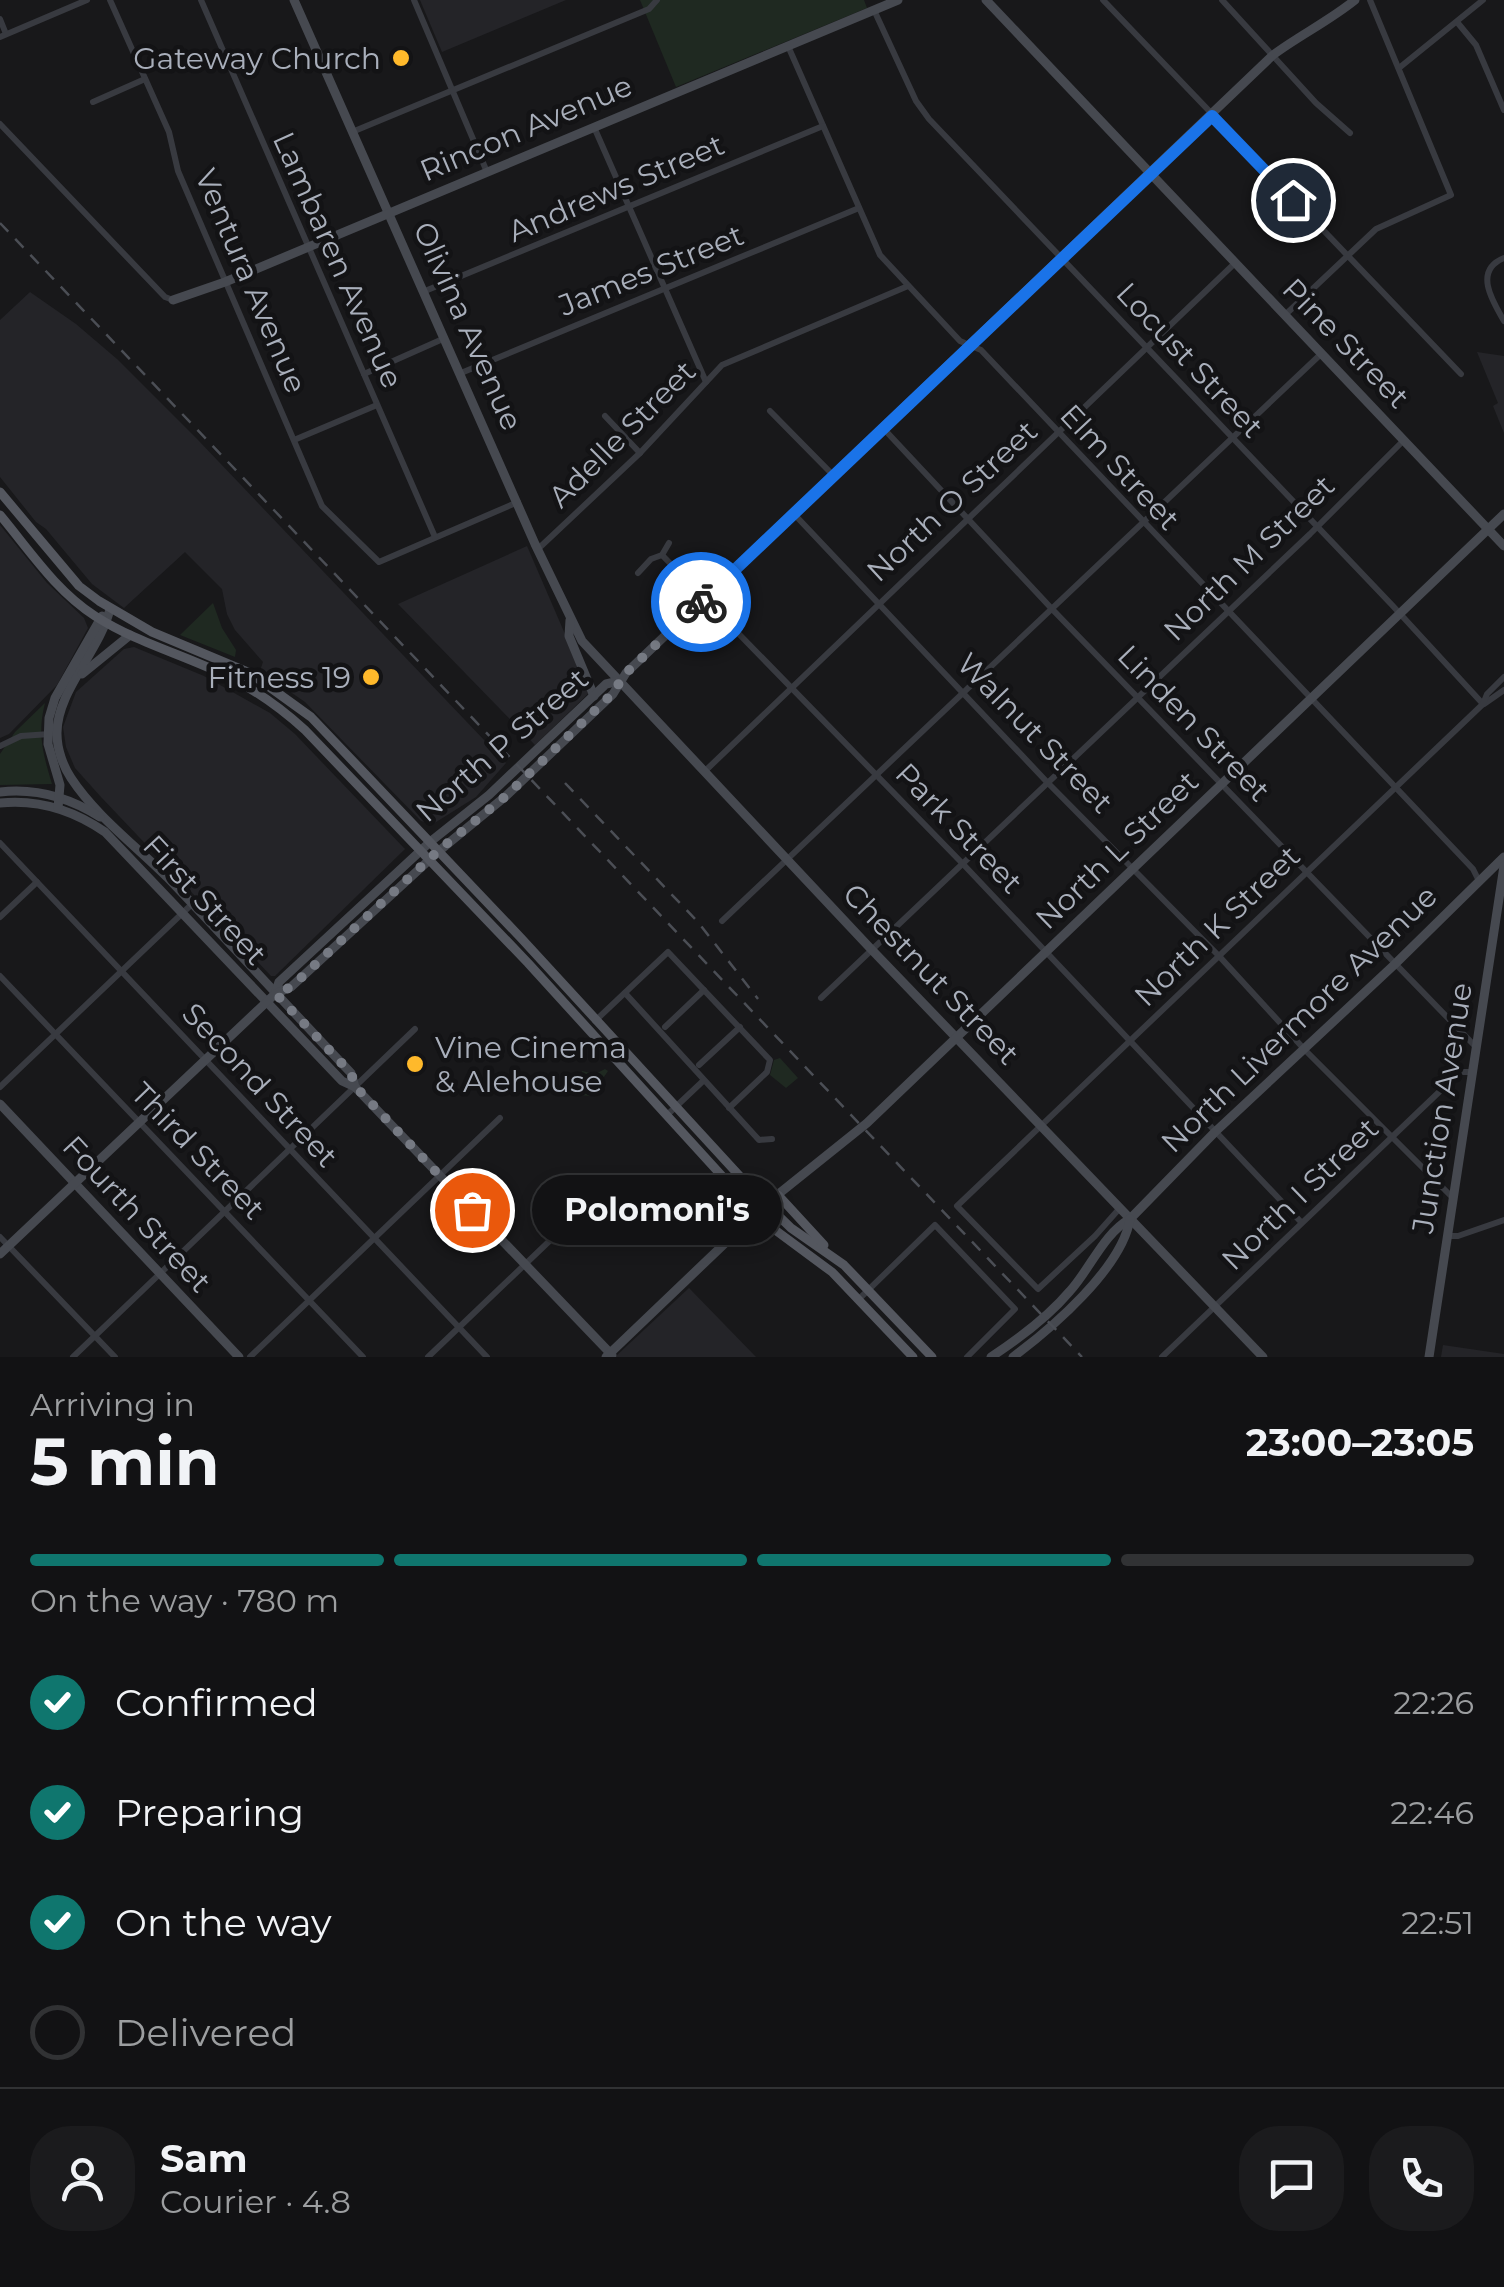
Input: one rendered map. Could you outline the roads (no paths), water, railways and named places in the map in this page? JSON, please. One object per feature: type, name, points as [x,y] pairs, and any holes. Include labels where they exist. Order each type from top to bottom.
[{"type":"main road","points":[[0,492],[79,586],[152,632],[238,667],[283,694],[323,729],[766,1204],[791,1228],[836,1258]]},
{"type":"main road","points":[[0,516],[67,595],[103,621],[228,676],[273,703],[305,730],[421,850],[756,1214],[782,1238],[823,1265],[913,1357]]},
{"type":"main road","points":[[778,1194],[932,1357]]},
{"type":"street","points":[[0,19],[3,36],[87,0]]},
{"type":"street","name":"Ventura Avenue","points":[[110,0],[174,145],[178,171],[322,506],[378,562],[435,537]]},
{"type":"street","name":"Lambaren Avenue","points":[[201,0],[435,537]]},
{"type":"street","name":"Olivina Avenue","points":[[294,0],[570,620]]},
{"type":"street","points":[[414,0],[487,172]]},
{"type":"street","points":[[352,132],[649,9],[656,0]]},
{"type":"street","name":"Rincon Avenue","points":[[173,300],[225,282],[898,0]]},
{"type":"street","points":[[1103,0],[1462,374]]},
{"type":"street","points":[[1222,0],[1329,116],[1350,133]]},
{"type":"street","name":"North P Street","points":[[276,994],[291,987],[439,850],[518,785],[704,598],[1273,55],[1356,0]]},
{"type":"street","points":[[1285,315],[1376,229],[1451,195],[1370,0]]},
{"type":"street","points":[[1399,68],[1484,0]]},
{"type":"street","name":"Pine Street","points":[[986,1],[1504,546]]},
{"type":"street","name":"Locust Street","points":[[874,10],[916,100],[929,119],[1483,704]]},
{"type":"street","points":[[1457,22],[1476,45],[1504,110]]},
{"type":"street","name":"Elm Street","points":[[788,46],[880,255],[960,341],[981,350],[1473,869],[1479,881]]},
{"type":"street","points":[[93,102],[145,79]]},
{"type":"street","points":[[0,124],[173,300]]},
{"type":"street","name":"Andrews Street","points":[[425,291],[823,126]]},
{"type":"street","points":[[594,127],[706,382]]},
{"type":"street","name":"James Street","points":[[461,373],[859,208]]},
{"type":"street","points":[[1504,258],[1492,263],[1485,280],[1504,321]]},
{"type":"street","name":"North O Street","points":[[704,772],[1234,264]]},
{"type":"street","name":"Adelle Street","points":[[538,549],[640,453],[722,365],[908,286]]},
{"type":"street","points":[[364,374],[446,338]]},
{"type":"street","points":[[722,921],[1322,353]]},
{"type":"street","points":[[294,440],[377,405]]},
{"type":"street","points":[[770,411],[834,476]]},
{"type":"street","points":[[606,416],[640,453]]},
{"type":"street","name":"Linden Street","points":[[883,428],[1394,965],[1476,1046]]},
{"type":"street","name":"North M Street","points":[[820,998],[1404,440]]},
{"type":"street","points":[[435,537],[518,502]]},
{"type":"street","name":"Walnut Street","points":[[794,514],[1305,1050],[1453,1198]]},
{"type":"street","name":"North L Street","points":[[610,1356],[766,1204],[862,1127],[1504,514]]},
{"type":"street","points":[[638,573],[651,559],[662,555],[669,543]]},
{"type":"street","name":"Park Street","points":[[662,555],[963,864],[1302,1222]]},
{"type":"street","points":[[59,803],[60,781],[52,734],[55,698],[110,608]]},
{"type":"street","points":[[570,620],[569,636],[594,696]]},
{"type":"street","name":"Chestnut Street","points":[[570,620],[582,641],[788,862],[1263,1357]]},
{"type":"street","points":[[52,734],[103,621]]},
{"type":"street","points":[[80,675],[130,636]]},
{"type":"street","name":"North K Street","points":[[1119,1209],[1096,1236],[1038,1289],[957,1206],[1483,704],[1503,678]]},
{"type":"street","name":"North P Street","points":[[276,994],[279,982],[421,850],[489,795],[606,684],[619,682]]},
{"type":"street","points":[[1483,704],[1504,690]]},
{"type":"street","points":[[0,746],[21,736],[52,734]]},
{"type":"street","name":"First Street","points":[[52,734],[67,771],[111,824],[351,1073],[355,1086]]},
{"type":"street","points":[[0,792],[26,790],[59,803]]},
{"type":"street","points":[[0,803],[59,803]]},
{"type":"street","name":"First Street","points":[[59,803],[78,805],[111,824]]},
{"type":"street","name":"First Street","points":[[59,803],[105,832],[342,1081],[355,1086],[610,1356]]},
{"type":"street","name":"Second Street","points":[[0,843],[487,1357]]},
{"type":"street","name":"North Livermore Avenue","points":[[991,1357],[1054,1308],[1098,1256],[1117,1226],[1130,1218],[1504,856]]},
{"type":"street","name":"Junction Avenue","points":[[1429,1357],[1504,866]]},
{"type":"street","points":[[0,917],[37,882]]},
{"type":"street","points":[[0,1087],[192,904]]},
{"type":"street","points":[[587,1029],[668,952],[768,1056],[767,1072],[729,1108]]},
{"type":"street","name":"Third Street","points":[[0,976],[363,1357]]},
{"type":"street","points":[[665,1027],[704,990]]},
{"type":"street","points":[[625,993],[759,1140],[772,1139]]},
{"type":"street","points":[[0,1254],[276,994]]},
{"type":"street","points":[[700,1065],[740,1027]]},
{"type":"street","points":[[72,1357],[415,1029]]},
{"type":"street","name":"North I Street","points":[[1162,1357],[1460,1072],[1472,1072]]},
{"type":"street","points":[[666,1116],[704,1081]]},
{"type":"street","name":"Fourth Street","points":[[0,1104],[239,1357]]},
{"type":"street","points":[[250,1357],[500,1118]]},
{"type":"street","points":[[428,1357],[583,1209]]},
{"type":"street","name":"North Livermore Avenue","points":[[1013,1357],[1080,1298],[1127,1234],[1130,1218]]},
{"type":"street","points":[[1447,1236],[1504,1220]]},
{"type":"street","points":[[858,1300],[935,1225],[1015,1310],[967,1357]]},
{"type":"street","points":[[0,1238],[115,1357]]},
{"type":"railway","points":[[0,223],[1082,1357]]},
{"type":"railway","points":[[565,783],[698,922],[758,999]]},
{"type":"place","name":"Gateway Church","points":[[401,58]]},
{"type":"place","name":"Fitness 19","points":[[371,677]]},
{"type":"place","name":"Vine Cinema & Alehouse","points":[[415,1064]]},
{"type":"place","name":"Polomoni's","points":[[472,1210]]}]
